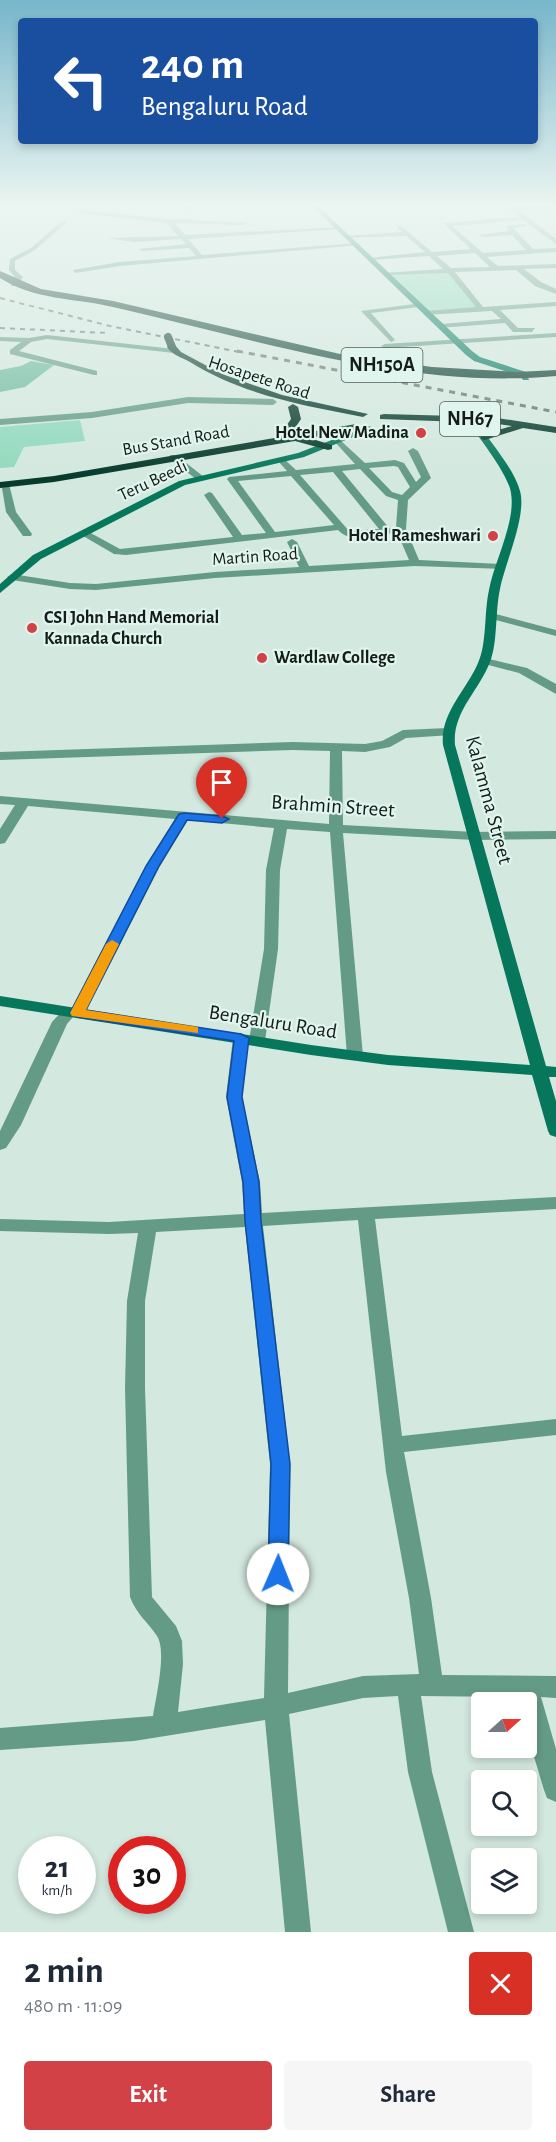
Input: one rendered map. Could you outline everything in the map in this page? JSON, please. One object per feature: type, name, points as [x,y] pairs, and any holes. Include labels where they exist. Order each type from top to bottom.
[{"type":"highway","points":[[53,297],[142,314],[153,324]]},
{"type":"highway","points":[[70,297],[142,314],[172,328],[208,331],[392,371],[554,376]]},
{"type":"highway","points":[[172,328],[175,351]]},
{"type":"highway","name":"NH150A","points":[[208,331],[372,363],[525,376]]},
{"type":"highway","name":"Hosapete Road","points":[[181,367],[173,359],[175,351],[241,386],[348,420]]},
{"type":"highway","name":"Hosapete Road","points":[[197,376],[268,401],[348,420]]},
{"type":"highway","points":[[293,407],[296,419],[290,435],[327,447]]},
{"type":"highway","name":"NH67","points":[[385,420],[371,428],[348,420],[350,416],[363,414],[385,420],[509,422],[556,430]]},
{"type":"highway","name":"Bus Stand Road","points":[[1,482],[290,435],[348,420]]},
{"type":"highway","name":"Bus Stand Road","points":[[1,482],[54,479],[290,435],[348,420]]},
{"type":"highway","name":"NH67","points":[[473,421],[556,435]]},
{"type":"highway","points":[[485,437],[518,428]]},
{"type":"street","points":[[411,297],[477,359],[525,376]]},
{"type":"street","points":[[471,297],[481,309]]},
{"type":"street","points":[[474,301],[519,297]]},
{"type":"street","points":[[427,313],[556,304]]},
{"type":"street","points":[[419,305],[365,311],[386,342],[556,335]]},
{"type":"street","points":[[542,305],[552,314],[556,313]]},
{"type":"street","points":[[494,308],[519,331],[556,329]]},
{"type":"street","points":[[441,326],[507,321]]},
{"type":"street","points":[[0,339],[29,340],[64,337],[175,351]]},
{"type":"street","points":[[29,340],[13,352],[94,373]]},
{"type":"street","points":[[466,372],[477,359]]},
{"type":"street","points":[[0,422],[92,415],[188,400],[268,401]]},
{"type":"street","name":"Kalamma Street","points":[[473,421],[485,437],[516,492],[515,514],[494,590],[485,661],[452,718],[448,732],[474,836],[549,1072],[556,1131]]},
{"type":"street","name":"Teru Beedi","points":[[0,590],[12,577],[38,557],[168,489],[200,477],[228,475],[327,447],[371,428]]},
{"type":"street","points":[[339,442],[389,494],[403,499]]},
{"type":"street","points":[[413,451],[424,469],[426,478],[403,499],[400,529],[415,563]]},
{"type":"street","points":[[173,457],[200,477]]},
{"type":"street","points":[[282,460],[295,472],[346,533],[353,536],[400,529]]},
{"type":"street","points":[[228,475],[399,464],[415,486]]},
{"type":"street","points":[[335,468],[386,531]]},
{"type":"street","points":[[228,475],[272,534]]},
{"type":"street","points":[[1,482],[11,512],[27,534]]},
{"type":"street","points":[[209,495],[239,538]]},
{"type":"street","points":[[83,533],[118,552],[126,552],[341,527]]},
{"type":"street","points":[[292,542],[306,570]]},
{"type":"street","name":"Martin Road","points":[[12,577],[70,586],[96,587],[415,563],[501,567]]},
{"type":"street","points":[[492,616],[556,633]]},
{"type":"street","points":[[485,661],[520,667],[539,676],[556,690]]},
{"type":"street","points":[[0,756],[377,747],[404,734],[448,732]]},
{"type":"street","points":[[336,747],[336,829],[355,1056]]},
{"type":"street","name":"Brahmin Street","points":[[0,800],[336,829],[474,836],[556,835]]},
{"type":"street","points":[[0,840],[23,803]]},
{"type":"street","points":[[0,1144],[13,1125],[60,1022],[73,1012],[153,866],[184,816]]},
{"type":"street","points":[[281,824],[273,870],[271,949],[234,1097],[251,1182],[253,1221],[280,1464],[276,1707],[298,1932]]},
{"type":"street","name":"Bengaluru Road","points":[[0,1001],[355,1056],[549,1072]]},
{"type":"street","points":[[0,1225],[109,1228],[556,1203]]},
{"type":"street","points":[[366,1215],[404,1528],[420,1598],[420,1772],[461,1932]]},
{"type":"street","points":[[148,1226],[136,1301],[136,1455],[141,1597],[145,1610],[168,1633],[172,1646],[164,1726]]},
{"type":"street","points":[[393,1445],[556,1427]]},
{"type":"street","points":[[0,1738],[134,1730],[164,1726],[276,1707],[363,1688],[420,1685],[556,1687]]},
{"type":"street","points":[[526,1687],[556,1790]]},
{"type":"shaded area","points":[[412,297],[471,297],[481,309],[427,313]]},
{"type":"shaded area","points":[[31,361],[54,365],[25,387],[0,392],[0,370],[21,366]]},
{"type":"shaded area","points":[[80,420],[85,441],[24,447],[14,467],[0,468],[0,427]]},
{"type":"railway","points":[[0,298],[110,326],[244,353]]},
{"type":"railway","points":[[0,328],[108,333]]},
{"type":"railway","points":[[237,351],[556,412]]},
{"type":"slow traffic","points":[[112,944],[77,1013],[192,1030]]},
{"type":"place","name":"Hotel New Madina","points":[[421,433]]},
{"type":"place","name":"Hotel Rameshwari","points":[[493,536]]},
{"type":"place","name":"CSI John Hand Memorial Kannada Church","points":[[32,628]]},
{"type":"place","name":"Wardlaw College","points":[[262,658]]},
{"type":"route","points":[[222,819],[184,816],[153,866],[77,1013],[241,1038],[234,1097],[251,1182],[253,1221],[267,1329],[280,1464],[278,1574]]}]
